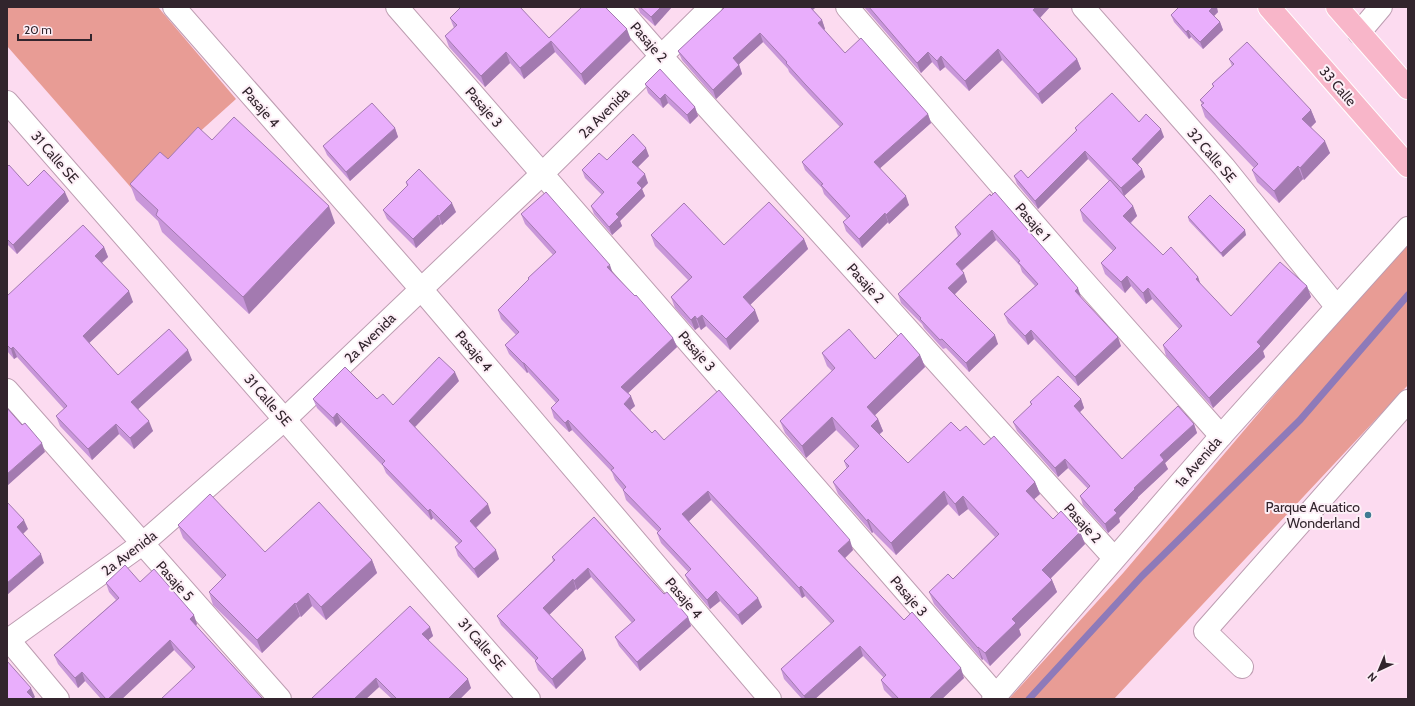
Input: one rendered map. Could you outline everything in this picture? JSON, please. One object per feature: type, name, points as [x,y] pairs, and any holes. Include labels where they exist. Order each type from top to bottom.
[{"type":"main road","name":"33 Calle","points":[[1269,7],[1408,166]]},
{"type":"main road","points":[[1337,7],[1408,88]]},
{"type":"street","name":"Pasaje 4","points":[[174,7],[421,289],[770,699]]},
{"type":"street","name":"Pasaje 3","points":[[397,7],[994,697]]},
{"type":"street","name":"Pasaje 2","points":[[618,7],[660,56],[1114,558]]},
{"type":"street","name":"2a Avenida","points":[[8,640],[142,544],[285,419],[542,173],[711,7]]},
{"type":"street","name":"Pasaje 1","points":[[847,7],[1221,436]]},
{"type":"street","name":"32 Calle SE","points":[[1083,7],[1224,167],[1336,306]]},
{"type":"street","points":[[1359,33],[1381,7]]},
{"type":"street","name":"31 Calle SE","points":[[7,102],[529,699]]},
{"type":"street","name":"1a Avenida","points":[[994,697],[1221,436],[1336,306],[1408,228]]},
{"type":"street","name":"Pasaje 5","points":[[7,390],[280,699]]},
{"type":"street","points":[[1242,667],[1205,631],[1408,401]]},
{"type":"street","points":[[8,640],[58,699]]},
{"type":"shaded area","points":[[7,7],[158,7],[236,99],[134,191],[7,46]]},
{"type":"shaded area","points":[[1408,244],[1408,385],[1114,699],[1009,699],[1124,572],[1370,282]]},
{"type":"building","points":[[461,7],[520,7],[549,38],[582,7],[605,7],[627,29],[581,74],[551,41],[520,68],[506,52],[481,76],[445,36],[457,25],[450,18]]},
{"type":"building","points":[[640,7],[661,7],[651,17]]},
{"type":"building","points":[[725,7],[810,7],[822,20],[818,23],[845,53],[861,38],[928,114],[874,162],[906,196],[886,215],[885,213],[859,239],[843,222],[850,216],[802,162],[843,124],[760,33],[733,58],[739,65],[713,90],[678,51]]},
{"type":"building","points":[[869,7],[1036,7],[1033,10],[1077,59],[1038,94],[998,49],[965,81],[941,56],[937,61],[928,52],[917,63]]},
{"type":"building","points":[[1179,7],[1213,7],[1209,11],[1220,22],[1200,42],[1188,30],[1186,32],[1171,15]]},
{"type":"building","points":[[1247,42],[1311,110],[1302,119],[1325,141],[1300,168],[1298,166],[1274,191],[1252,170],[1258,164],[1201,105],[1204,103],[1200,100],[1214,86],[1212,84],[1234,64],[1229,59]]},
{"type":"building","points":[[660,69],[695,107],[687,115],[665,94],[660,99],[645,84]]},
{"type":"building","points":[[1112,93],[1139,122],[1146,114],[1161,129],[1132,159],[1142,169],[1121,188],[1085,151],[1035,201],[1014,176],[1021,170],[1028,178],[1077,130],[1075,128]]},
{"type":"building","points":[[372,103],[395,128],[346,172],[323,146]]},
{"type":"building","points":[[234,117],[329,206],[243,297],[156,215],[158,210],[130,184],[160,152],[168,159],[198,127],[212,140]]},
{"type":"building","points":[[633,134],[646,148],[632,162],[645,174],[637,183],[642,188],[616,214],[619,217],[609,227],[591,206],[604,192],[582,170],[599,153],[607,160]]},
{"type":"building","points":[[9,165],[28,186],[44,170],[65,192],[13,245],[7,239],[7,167]]},
{"type":"building","points":[[419,169],[452,203],[413,239],[383,210],[408,185],[406,182]]},
{"type":"building","points":[[1110,180],[1133,206],[1123,216],[1163,255],[1171,247],[1198,277],[1196,279],[1231,316],[1280,262],[1307,286],[1257,342],[1261,346],[1209,398],[1163,345],[1182,326],[1148,288],[1143,293],[1127,276],[1121,282],[1101,263],[1116,248],[1080,210]]},
{"type":"building","points":[[546,192],[610,265],[607,267],[635,296],[636,295],[673,338],[621,387],[631,396],[624,404],[652,433],[655,430],[664,440],[719,390],[850,540],[838,551],[904,620],[912,612],[961,668],[929,699],[899,699],[881,680],[886,675],[860,646],[804,696],[781,669],[834,621],[801,586],[799,588],[708,491],[682,514],[758,598],[738,615],[716,591],[707,600],[685,575],[691,569],[657,533],[661,529],[623,490],[626,487],[611,470],[614,468],[568,420],[565,423],[551,408],[559,400],[505,345],[519,332],[498,310],[529,279],[528,278],[556,252],[521,214]]},
{"type":"building","points":[[995,192],[1078,288],[1075,291],[1118,337],[1075,377],[1031,330],[1025,336],[1004,314],[1038,284],[1018,262],[1020,261],[992,230],[956,264],[964,273],[948,288],[995,335],[966,363],[942,339],[940,340],[898,294],[961,234],[955,227],[990,194],[991,196]]},
{"type":"building","points":[[1210,195],[1245,230],[1221,253],[1188,217]]},
{"type":"building","points":[[769,202],[804,239],[743,297],[755,310],[726,339],[702,315],[697,319],[695,316],[691,320],[671,297],[692,277],[651,235],[684,203],[724,245]]},
{"type":"building","points":[[83,225],[104,247],[95,256],[129,291],[83,336],[118,375],[169,329],[188,350],[131,402],[149,421],[130,438],[116,424],[88,449],[56,416],[67,406],[13,347],[11,349],[7,345],[7,296]]},
{"type":"building","points":[[849,329],[875,359],[901,333],[920,355],[867,407],[878,419],[871,426],[908,463],[951,422],[960,431],[966,426],[984,445],[994,436],[1035,482],[1026,491],[1053,519],[1061,511],[1080,532],[1042,570],[1052,580],[1012,619],[1016,623],[985,653],[978,648],[929,592],[948,574],[953,579],[999,534],[963,496],[955,504],[944,491],[891,543],[868,519],[867,521],[833,482],[849,466],[844,461],[859,446],[832,417],[802,446],[780,421],[835,368],[822,353]]},
{"type":"building","points":[[439,357],[455,372],[409,421],[488,504],[470,521],[496,550],[474,569],[455,547],[462,541],[430,509],[428,511],[382,464],[385,461],[337,413],[333,418],[313,399],[345,367],[377,399],[383,394],[393,405]]},
{"type":"building","points":[[1058,376],[1081,399],[1074,406],[1122,459],[1178,406],[1194,424],[1160,455],[1164,460],[1134,488],[1135,489],[1114,510],[1117,513],[1105,524],[1080,496],[1090,486],[1065,459],[1055,468],[1013,422],[1032,404],[1030,402]]},
{"type":"building","points":[[7,408],[22,425],[25,423],[42,443],[7,474]]},
{"type":"building","points":[[210,494],[265,552],[319,502],[372,560],[321,607],[308,593],[296,604],[295,603],[257,640],[209,592],[226,575],[178,525]]},
{"type":"building","points":[[7,502],[24,520],[17,527],[41,554],[7,583]]},
{"type":"building","points":[[594,517],[664,594],[667,592],[688,617],[637,662],[615,637],[635,620],[588,568],[574,581],[573,579],[543,608],[583,650],[552,679],[535,661],[538,658],[497,616],[555,560],[552,557]]},
{"type":"building","points":[[125,565],[140,582],[154,569],[194,615],[190,619],[262,698],[161,699],[195,667],[170,640],[108,699],[106,699],[82,672],[75,678],[54,655],[119,598],[106,583]]},
{"type":"building","points":[[410,606],[430,627],[422,634],[468,679],[448,699],[397,699],[376,678],[354,699],[312,698]]},
{"type":"building","points":[[7,661],[31,688],[27,692],[34,699],[7,699]]},
{"type":"waterway","points":[[1029,699],[1142,576],[1300,420],[1408,295]]},
{"type":"place","name":"Parque Acuatico Wonderland","points":[[1368,515]]}]
